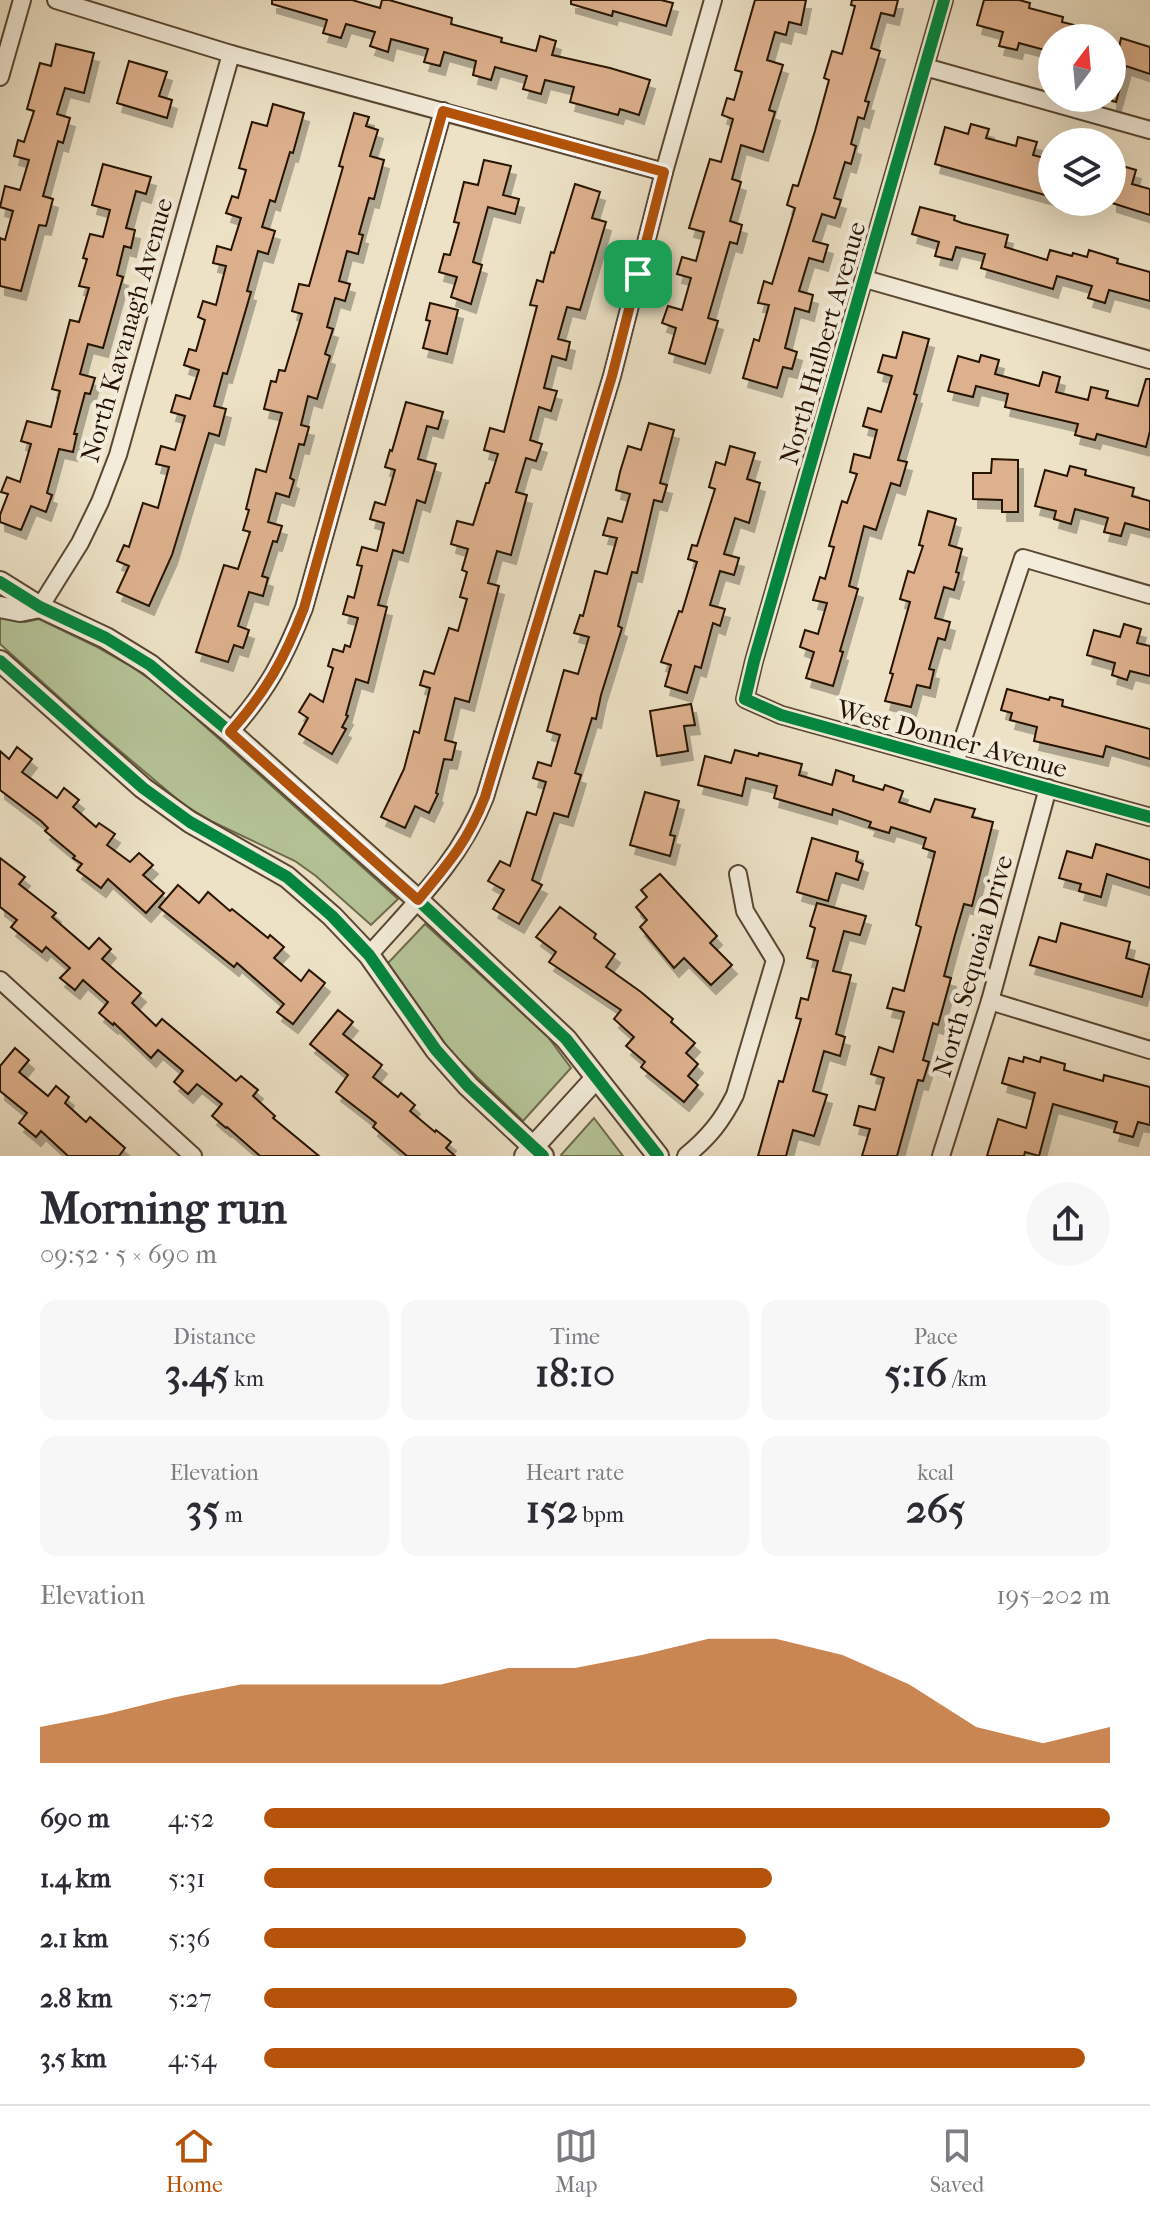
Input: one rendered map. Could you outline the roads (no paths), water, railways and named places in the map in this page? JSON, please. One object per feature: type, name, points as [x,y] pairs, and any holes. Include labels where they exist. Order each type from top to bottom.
[{"type":"street","points":[[0,77],[22,0]]},
{"type":"street","points":[[56,0],[231,54],[664,172]]},
{"type":"street","points":[[369,955],[456,855],[474,825],[485,797],[612,376],[664,172],[713,0]]},
{"type":"street","name":"North Hulbert Avenue","points":[[745,699],[944,0]]},
{"type":"street","name":"North Kavanagh Avenue","points":[[40,607],[80,543],[118,455],[231,54]]},
{"type":"street","points":[[925,67],[1150,130]]},
{"type":"street","points":[[230,732],[271,681],[304,608],[443,111]]},
{"type":"street","points":[[865,279],[1150,360]]},
{"type":"street","points":[[955,763],[1023,558],[1150,595]]},
{"type":"street","points":[[0,582],[40,607],[106,638],[150,665],[230,732],[418,900],[566,1039],[658,1156]]},
{"type":"street","points":[[0,607],[20,611],[40,607]]},
{"type":"street","points":[[0,661],[143,788],[190,822],[287,877],[332,916],[369,955],[436,1050],[534,1153],[596,1078]]},
{"type":"street","name":"West Donner Avenue","points":[[745,699],[781,715],[1150,817]]},
{"type":"street","name":"North Sequoia Drive","points":[[941,1156],[990,1001],[1048,788]]},
{"type":"street","points":[[686,1156],[707,1139],[725,1116],[735,1095],[775,960],[745,911],[738,874]]},
{"type":"street","points":[[0,980],[193,1156]]},
{"type":"street","points":[[990,1001],[1150,1050]]}]
